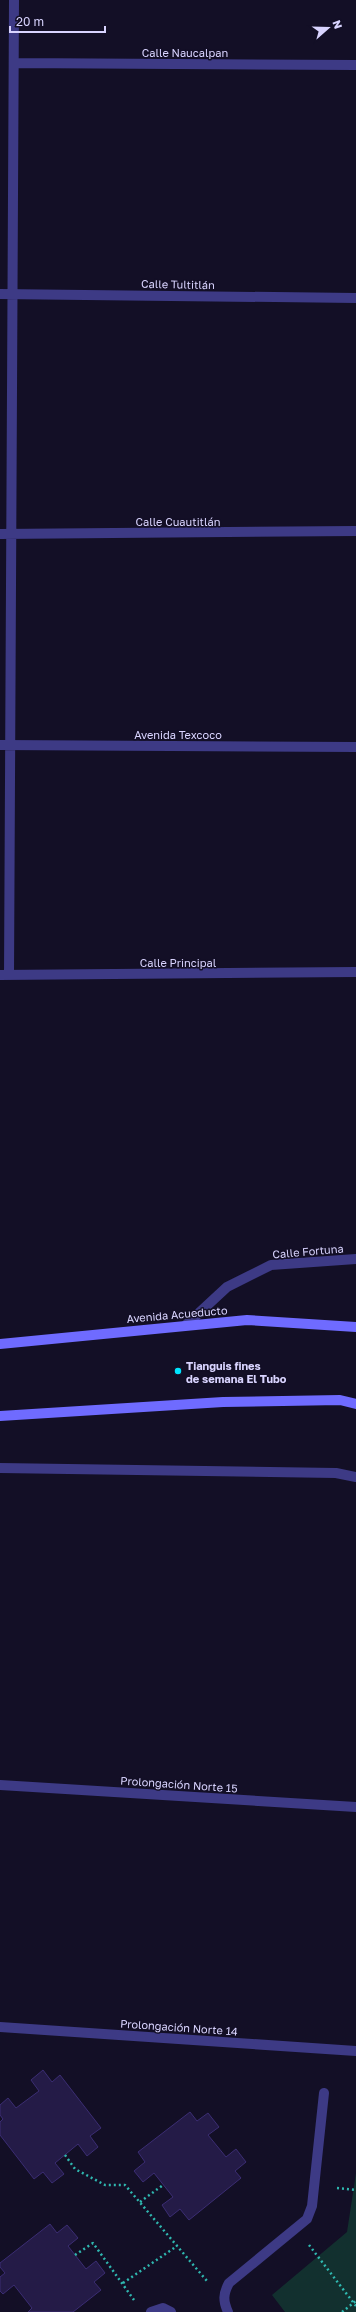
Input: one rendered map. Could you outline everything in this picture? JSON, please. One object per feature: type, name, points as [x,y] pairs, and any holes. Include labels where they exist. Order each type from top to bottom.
[{"type":"street","points":[[4,975],[5,534],[12,294],[14,0]]},
{"type":"street","name":"Calle Naucalpan","points":[[14,63],[356,66]]},
{"type":"street","name":"Calle Tultitlán","points":[[0,294],[356,298]]},
{"type":"street","name":"Calle Cuautitlán","points":[[5,534],[356,531]]},
{"type":"street","name":"Avenida Texcoco","points":[[5,744],[356,747]]},
{"type":"street","name":"Calle Principal","points":[[4,975],[356,972]]},
{"type":"street","name":"Calle Fortuna","points":[[186,1325],[226,1287],[272,1265],[356,1259]]},
{"type":"street","name":"Avenida Acueducto","points":[[0,1344],[247,1320],[356,1326]]},
{"type":"street","points":[[0,1416],[223,1402],[340,1400],[356,1404]]},
{"type":"street","points":[[0,1468],[336,1473],[356,1477]]},
{"type":"street","name":"Prolongación Norte 15","points":[[0,1785],[356,1807]]},
{"type":"street","name":"Prolongación Norte 14","points":[[0,2027],[356,2051]]},
{"type":"street","points":[[227,2312],[224,2301],[224,2292],[235,2276],[297,2229],[307,2219],[312,2206],[324,2093]]},
{"type":"street","points":[[151,2312],[162,2308],[171,2312]]},
{"type":"path","points":[[65,2155],[75,2169],[105,2185],[125,2184],[224,2301]]},
{"type":"path","points":[[140,2202],[163,2185]]},
{"type":"path","points":[[297,2229],[355,2302],[356,2306]]},
{"type":"path","points":[[75,2255],[93,2243],[135,2301]]},
{"type":"path","points":[[122,2283],[177,2246]]},
{"type":"path","points":[[342,2312],[355,2302]]},
{"type":"green space","points":[[356,2173],[356,2312],[285,2312],[272,2295],[347,2232]]},
{"type":"building","points":[[43,2070],[52,2082],[60,2075],[101,2128],[90,2136],[98,2147],[87,2156],[78,2144],[55,2163],[64,2174],[52,2183],[43,2172],[34,2179],[0,2135],[0,2122],[3,2119],[0,2115],[0,2105],[8,2098],[16,2108],[39,2091],[31,2080]]},
{"type":"building","points":[[190,2112],[197,2121],[208,2113],[219,2127],[208,2135],[226,2157],[236,2149],[246,2162],[235,2171],[241,2178],[189,2220],[180,2209],[170,2217],[162,2205],[173,2197],[154,2173],[143,2182],[134,2171],[145,2162],[138,2152]]},
{"type":"building","points":[[50,2224],[57,2233],[67,2225],[78,2238],[68,2246],[86,2269],[96,2261],[105,2273],[94,2282],[101,2290],[73,2312],[28,2312],[32,2308],[14,2285],[3,2294],[0,2291],[0,2277],[5,2273],[0,2267],[0,2263]]},
{"type":"place","name":"Tianguis fines de semana El Tubo","points":[[178,1371]]}]
